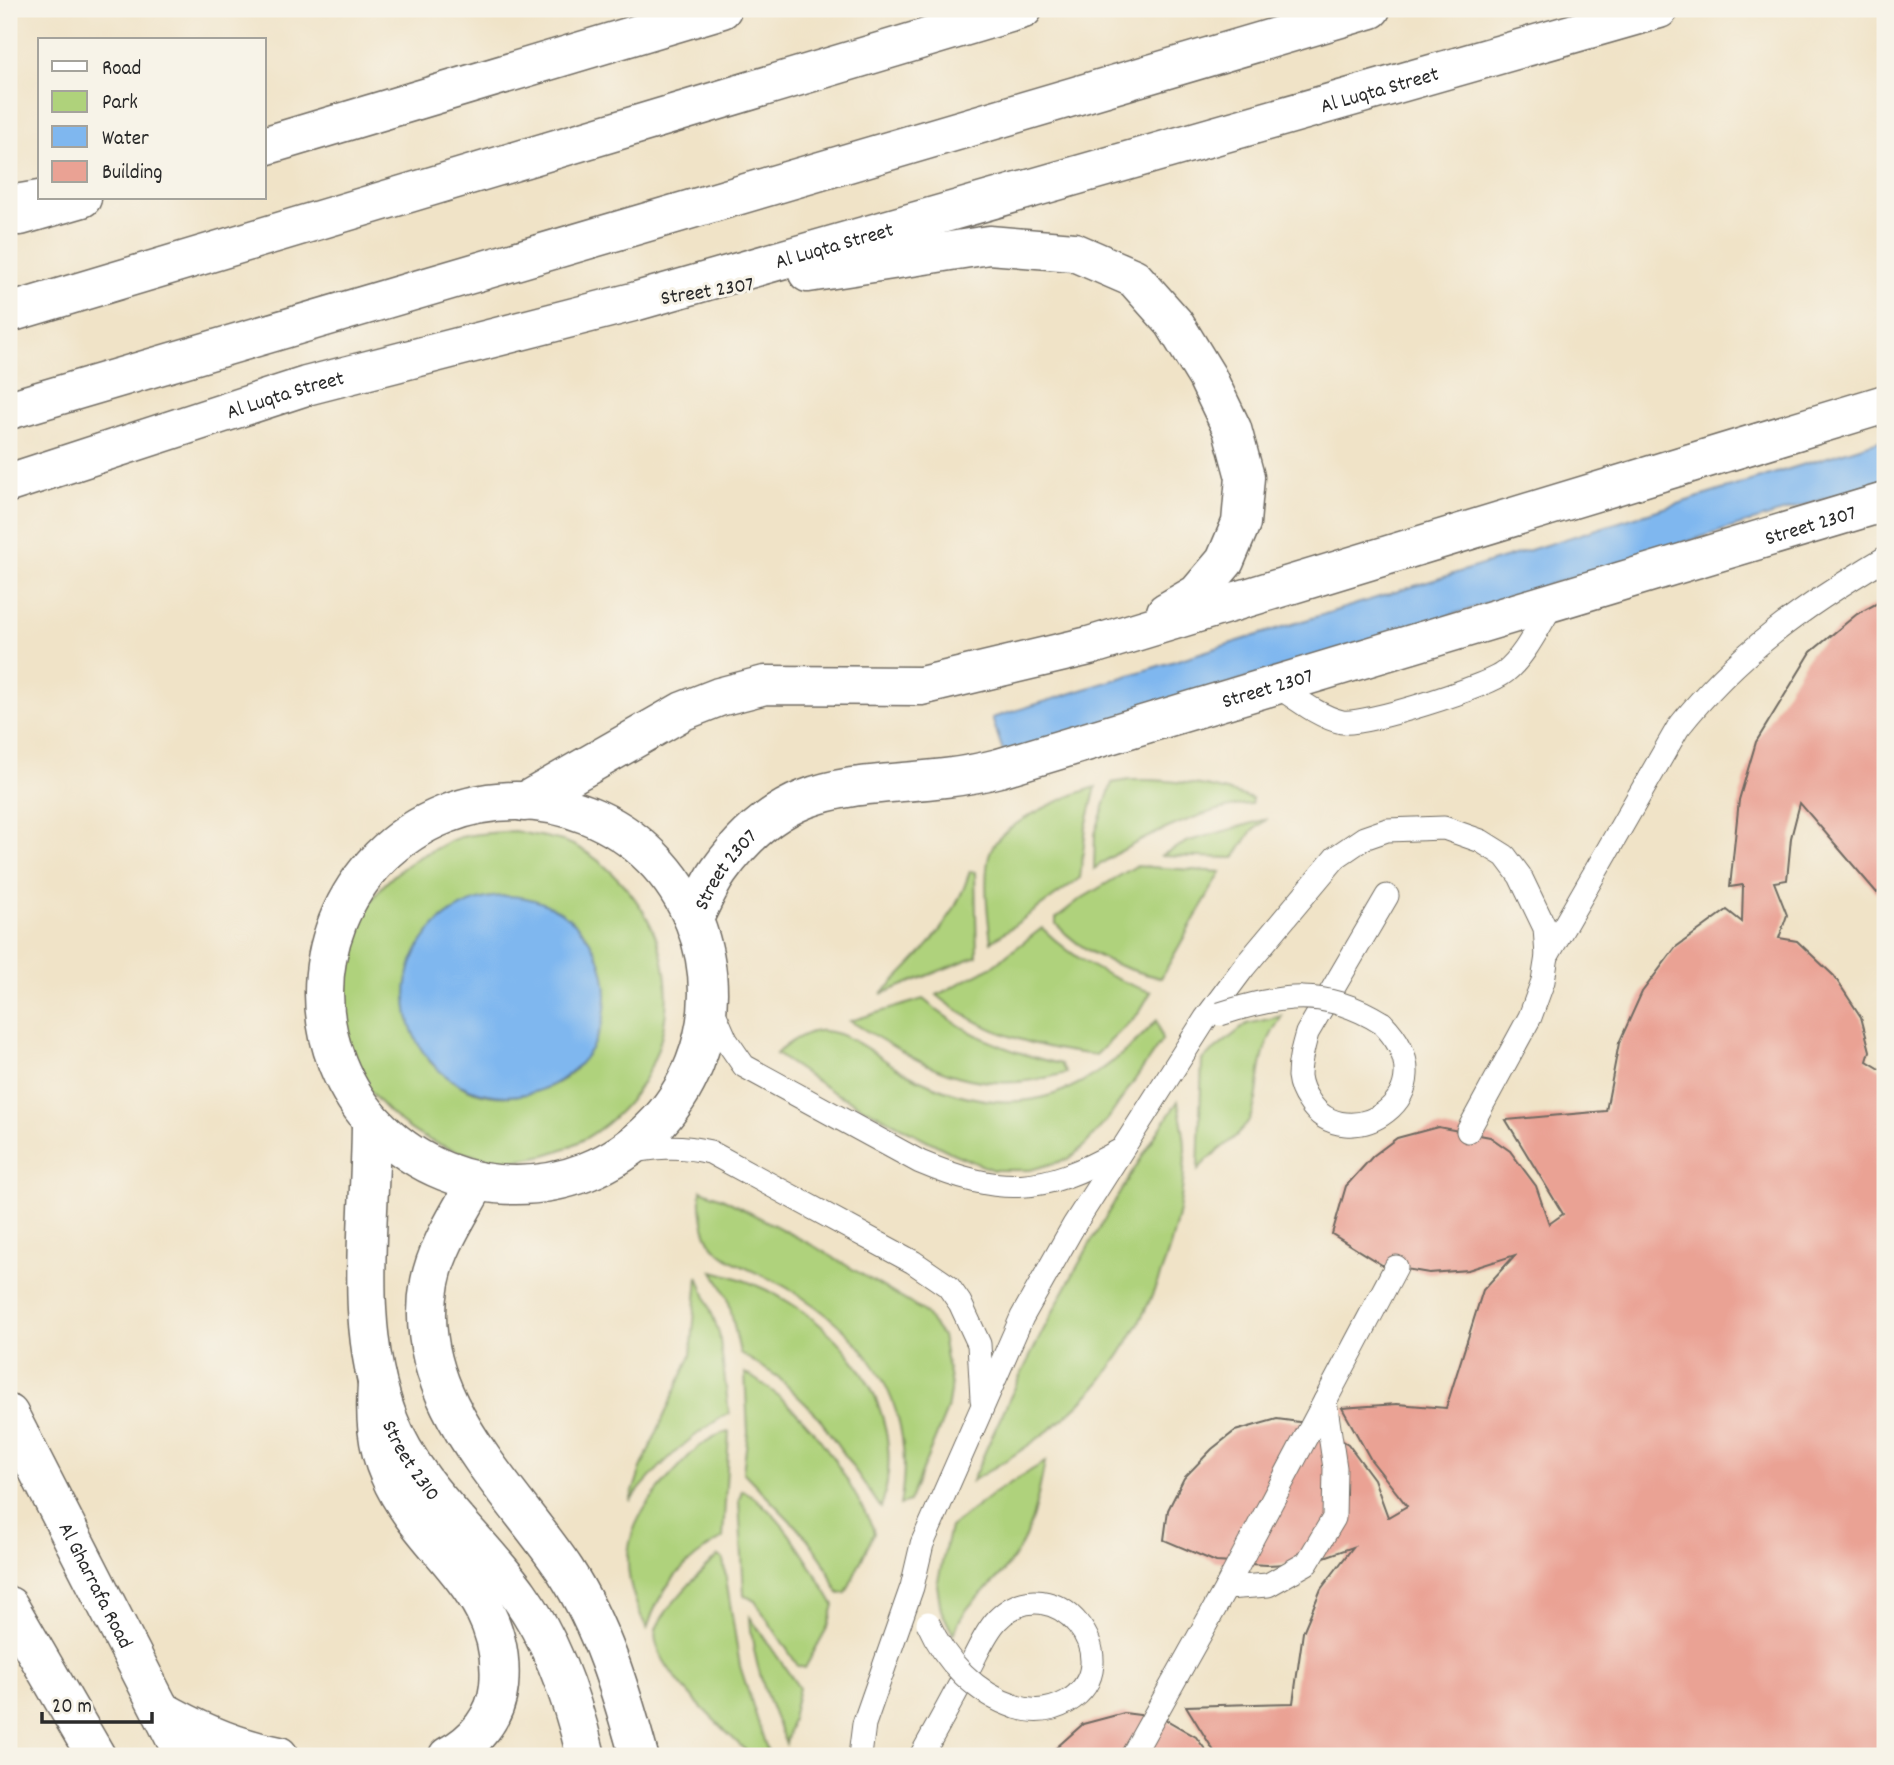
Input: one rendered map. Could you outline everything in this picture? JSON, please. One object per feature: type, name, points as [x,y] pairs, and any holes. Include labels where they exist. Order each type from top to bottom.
[{"type":"main road","points":[[266,145],[722,9]]},
{"type":"main road","points":[[9,313],[1023,9]]},
{"type":"main road","points":[[9,410],[1371,9]]},
{"type":"main road","name":"Al Luqta Street","points":[[9,482],[306,386],[637,301],[1659,9]]},
{"type":"main road","points":[[9,205],[39,200]]},
{"type":"main road","points":[[9,219],[75,200]]},
{"type":"main road","name":"Street 2307","points":[[637,301],[989,244],[1074,252],[1133,278],[1174,323],[1207,377],[1232,429],[1245,477],[1241,523],[1225,561],[1197,593],[1136,632]]},
{"type":"main road","name":"Street 2307","points":[[524,802],[683,711],[719,697],[765,685],[921,686],[1089,646],[1885,404]]},
{"type":"main road","name":"Street 2307","points":[[694,918],[719,871],[752,833],[802,798],[851,786],[970,776],[1885,502]]},
{"type":"main road","points":[[524,802],[560,806],[595,818],[626,835],[654,859],[677,887],[694,918],[708,972],[709,999],[701,1048],[686,1084],[655,1126],[623,1153],[589,1171],[552,1182],[514,1185],[477,1181],[447,1173],[419,1160],[393,1142],[371,1121],[351,1093],[336,1062],[327,1029],[323,995],[329,949],[350,896],[370,868],[395,844],[424,825],[467,808],[524,802]]},
{"type":"main road","name":"Street 2310","points":[[371,1121],[371,1186],[365,1269],[369,1346],[377,1384],[390,1423],[406,1452],[520,1596],[559,1672],[586,1756]]},
{"type":"main road","points":[[477,1181],[438,1254],[430,1282],[428,1323],[433,1358],[452,1411],[471,1444],[564,1570],[590,1612],[625,1705],[639,1756]]},
{"type":"main road","points":[[377,1384],[377,1431],[389,1475],[411,1512],[477,1594],[491,1624],[499,1655],[498,1699],[489,1718],[476,1735],[448,1756]]},
{"type":"main road","name":"Al Gharrafa Road","points":[[9,1414],[184,1756]]},
{"type":"main road","points":[[9,1606],[96,1756]]},
{"type":"main road","points":[[161,1710],[227,1743],[279,1756]]},
{"type":"lane","points":[[1547,956],[1678,728],[1705,694],[1747,651],[1837,586],[1885,558]]},
{"type":"lane","points":[[1276,685],[1328,717],[1360,723],[1482,685],[1503,674],[1519,658],[1554,602]]},
{"type":"lane","points":[[860,1756],[864,1724],[922,1544],[1022,1317],[1122,1149],[1244,967],[1336,857],[1364,838],[1387,830],[1444,828],[1481,841],[1504,856],[1520,876],[1545,928],[1547,956],[1543,981],[1530,1017],[1468,1131]]},
{"type":"lane","points":[[1213,1016],[1289,996],[1335,1002],[1382,1023],[1405,1057],[1405,1082],[1398,1100],[1385,1113],[1362,1123],[1350,1124],[1325,1118],[1312,1107],[1299,1079],[1307,1033],[1387,896]]},
{"type":"lane","points":[[709,999],[726,1040],[744,1066],[920,1163],[951,1175],[994,1187],[1022,1187],[1086,1170],[1122,1149]]},
{"type":"lane","points":[[623,1153],[664,1145],[688,1146],[710,1152],[914,1262],[948,1286],[961,1303],[979,1344],[982,1404]]},
{"type":"lane","points":[[1132,1756],[1226,1588],[1396,1267]]},
{"type":"lane","points":[[1226,1588],[1268,1585],[1307,1563],[1334,1518],[1335,1468],[1325,1401]]},
{"type":"lane","points":[[915,1572],[928,1623],[945,1656],[957,1669],[1000,1701],[1026,1710],[1054,1708],[1077,1695],[1090,1675],[1092,1654],[1088,1640],[1073,1617],[1061,1608],[1036,1602],[1023,1605],[997,1620],[922,1756]]},
{"type":"green space","points":[[1130,780],[1192,784],[1252,799],[1251,804],[1213,812],[1147,837],[1094,869],[1095,834],[1112,783]]},
{"type":"green space","points":[[1096,787],[1086,827],[1080,878],[991,942],[987,871],[991,850],[1008,830],[1022,820],[1070,796]]},
{"type":"green space","points":[[1267,819],[1251,832],[1234,858],[1160,856],[1189,841]]},
{"type":"green space","points":[[514,831],[575,846],[600,862],[628,890],[653,929],[665,972],[666,1014],[655,1056],[635,1093],[606,1124],[568,1147],[523,1159],[501,1160],[478,1157],[436,1143],[408,1128],[382,1105],[361,1078],[348,1049],[342,1019],[341,990],[353,933],[366,908],[384,885],[406,865],[458,838]],"holes":[[[512,897],[550,910],[576,925],[593,947],[596,971],[588,1039],[582,1060],[573,1071],[562,1080],[534,1092],[489,1095],[462,1086],[427,1059],[459,908],[485,899]]]},
{"type":"green space","points":[[1136,866],[1221,872],[1161,978],[1104,959],[1079,944],[1056,924],[1056,918],[1079,900]]},
{"type":"green space","points":[[970,871],[975,872],[977,956],[881,994],[922,953],[945,923]]},
{"type":"green space","points":[[1042,928],[1067,950],[1093,967],[1120,981],[1151,992],[1138,1014],[1096,1055],[1053,1048],[1012,1037],[973,1020],[937,995],[993,966]]},
{"type":"green space","points":[[923,999],[971,1032],[1005,1048],[1061,1064],[1066,1073],[1033,1080],[1003,1082],[952,1074],[904,1053],[850,1021]]},
{"type":"green space","points":[[1282,1016],[1265,1049],[1256,1099],[1249,1120],[1238,1134],[1198,1170],[1202,1060],[1247,1024]]},
{"type":"green space","points":[[1157,1020],[1162,1040],[1108,1119],[1069,1159],[1030,1170],[993,1170],[952,1153],[833,1092],[776,1054],[805,1035],[818,1031],[834,1033],[855,1041],[904,1072],[941,1089],[976,1099],[1010,1102],[1041,1098],[1071,1087],[1100,1071],[1129,1048]]},
{"type":"green space","points":[[1178,1101],[1185,1148],[1178,1213],[1159,1279],[1129,1340],[1091,1392],[1064,1418],[1019,1452],[972,1481],[1066,1286],[1120,1192]]},
{"type":"green space","points":[[701,1190],[724,1199],[814,1246],[923,1311],[942,1336],[951,1386],[947,1410],[909,1502],[900,1505],[904,1470],[902,1437],[894,1407],[882,1379],[865,1353],[818,1308],[780,1284],[731,1260],[714,1247],[704,1228]]},
{"type":"green space","points":[[713,1271],[752,1283],[789,1302],[822,1327],[850,1356],[872,1390],[885,1427],[888,1466],[881,1508],[817,1415],[778,1377],[740,1353],[728,1298]]},
{"type":"green space","points":[[698,1276],[719,1333],[729,1413],[675,1452],[630,1501],[641,1468],[691,1355]]},
{"type":"green space","points":[[745,1373],[787,1403],[820,1440],[848,1481],[872,1526],[874,1533],[846,1593],[839,1594],[823,1561],[807,1538],[743,1472],[748,1432]]},
{"type":"green space","points":[[729,1432],[723,1538],[696,1556],[675,1576],[659,1600],[647,1629],[630,1582],[630,1543],[636,1525],[659,1489],[688,1457],[707,1441]]},
{"type":"green space","points":[[1045,1462],[1032,1520],[1020,1547],[1003,1572],[969,1606],[953,1634],[941,1610],[937,1585],[950,1527],[997,1491]]},
{"type":"green space","points":[[742,1490],[770,1511],[782,1525],[806,1558],[834,1605],[828,1626],[805,1668],[798,1666],[755,1601],[744,1595],[739,1500]]},
{"type":"green space","points":[[718,1556],[723,1559],[740,1666],[769,1756],[751,1756],[709,1715],[676,1679],[657,1644],[656,1630],[659,1622],[693,1580]]},
{"type":"green space","points":[[750,1617],[799,1688],[786,1744],[758,1666]]},
{"type":"water","points":[[1885,439],[1885,480],[1004,754],[992,718]]},
{"type":"water","points":[[506,896],[544,904],[561,913],[576,926],[589,941],[598,958],[606,996],[598,1034],[589,1051],[576,1066],[561,1079],[544,1088],[506,1096],[468,1088],[451,1079],[436,1066],[423,1051],[414,1034],[406,996],[414,958],[423,941],[436,926],[451,913],[468,904]]},
{"type":"building","points":[[1885,599],[1885,886],[1877,893],[1800,803],[1791,838],[1787,880],[1774,882],[1787,915],[1779,938],[1797,941],[1834,976],[1861,1017],[1870,1051],[1867,1061],[1885,1072],[1885,1756],[1217,1756],[1186,1706],[1293,1703],[1303,1632],[1321,1589],[1353,1547],[1307,1563],[1267,1565],[1216,1562],[1164,1540],[1168,1510],[1184,1478],[1212,1449],[1235,1431],[1277,1419],[1314,1424],[1348,1444],[1374,1479],[1388,1517],[1407,1506],[1371,1460],[1342,1408],[1397,1404],[1446,1408],[1483,1290],[1515,1255],[1468,1270],[1429,1273],[1382,1265],[1332,1234],[1346,1186],[1373,1156],[1397,1138],[1438,1127],[1490,1137],[1510,1151],[1536,1186],[1549,1224],[1563,1214],[1506,1120],[1606,1111],[1619,1043],[1642,992],[1676,947],[1727,910],[1742,922],[1743,885],[1730,887],[1739,800],[1756,742],[1811,652],[1857,614]]},
{"type":"building","points":[[1124,1713],[1163,1718],[1196,1737],[1210,1756],[1047,1756],[1083,1724]]}]
